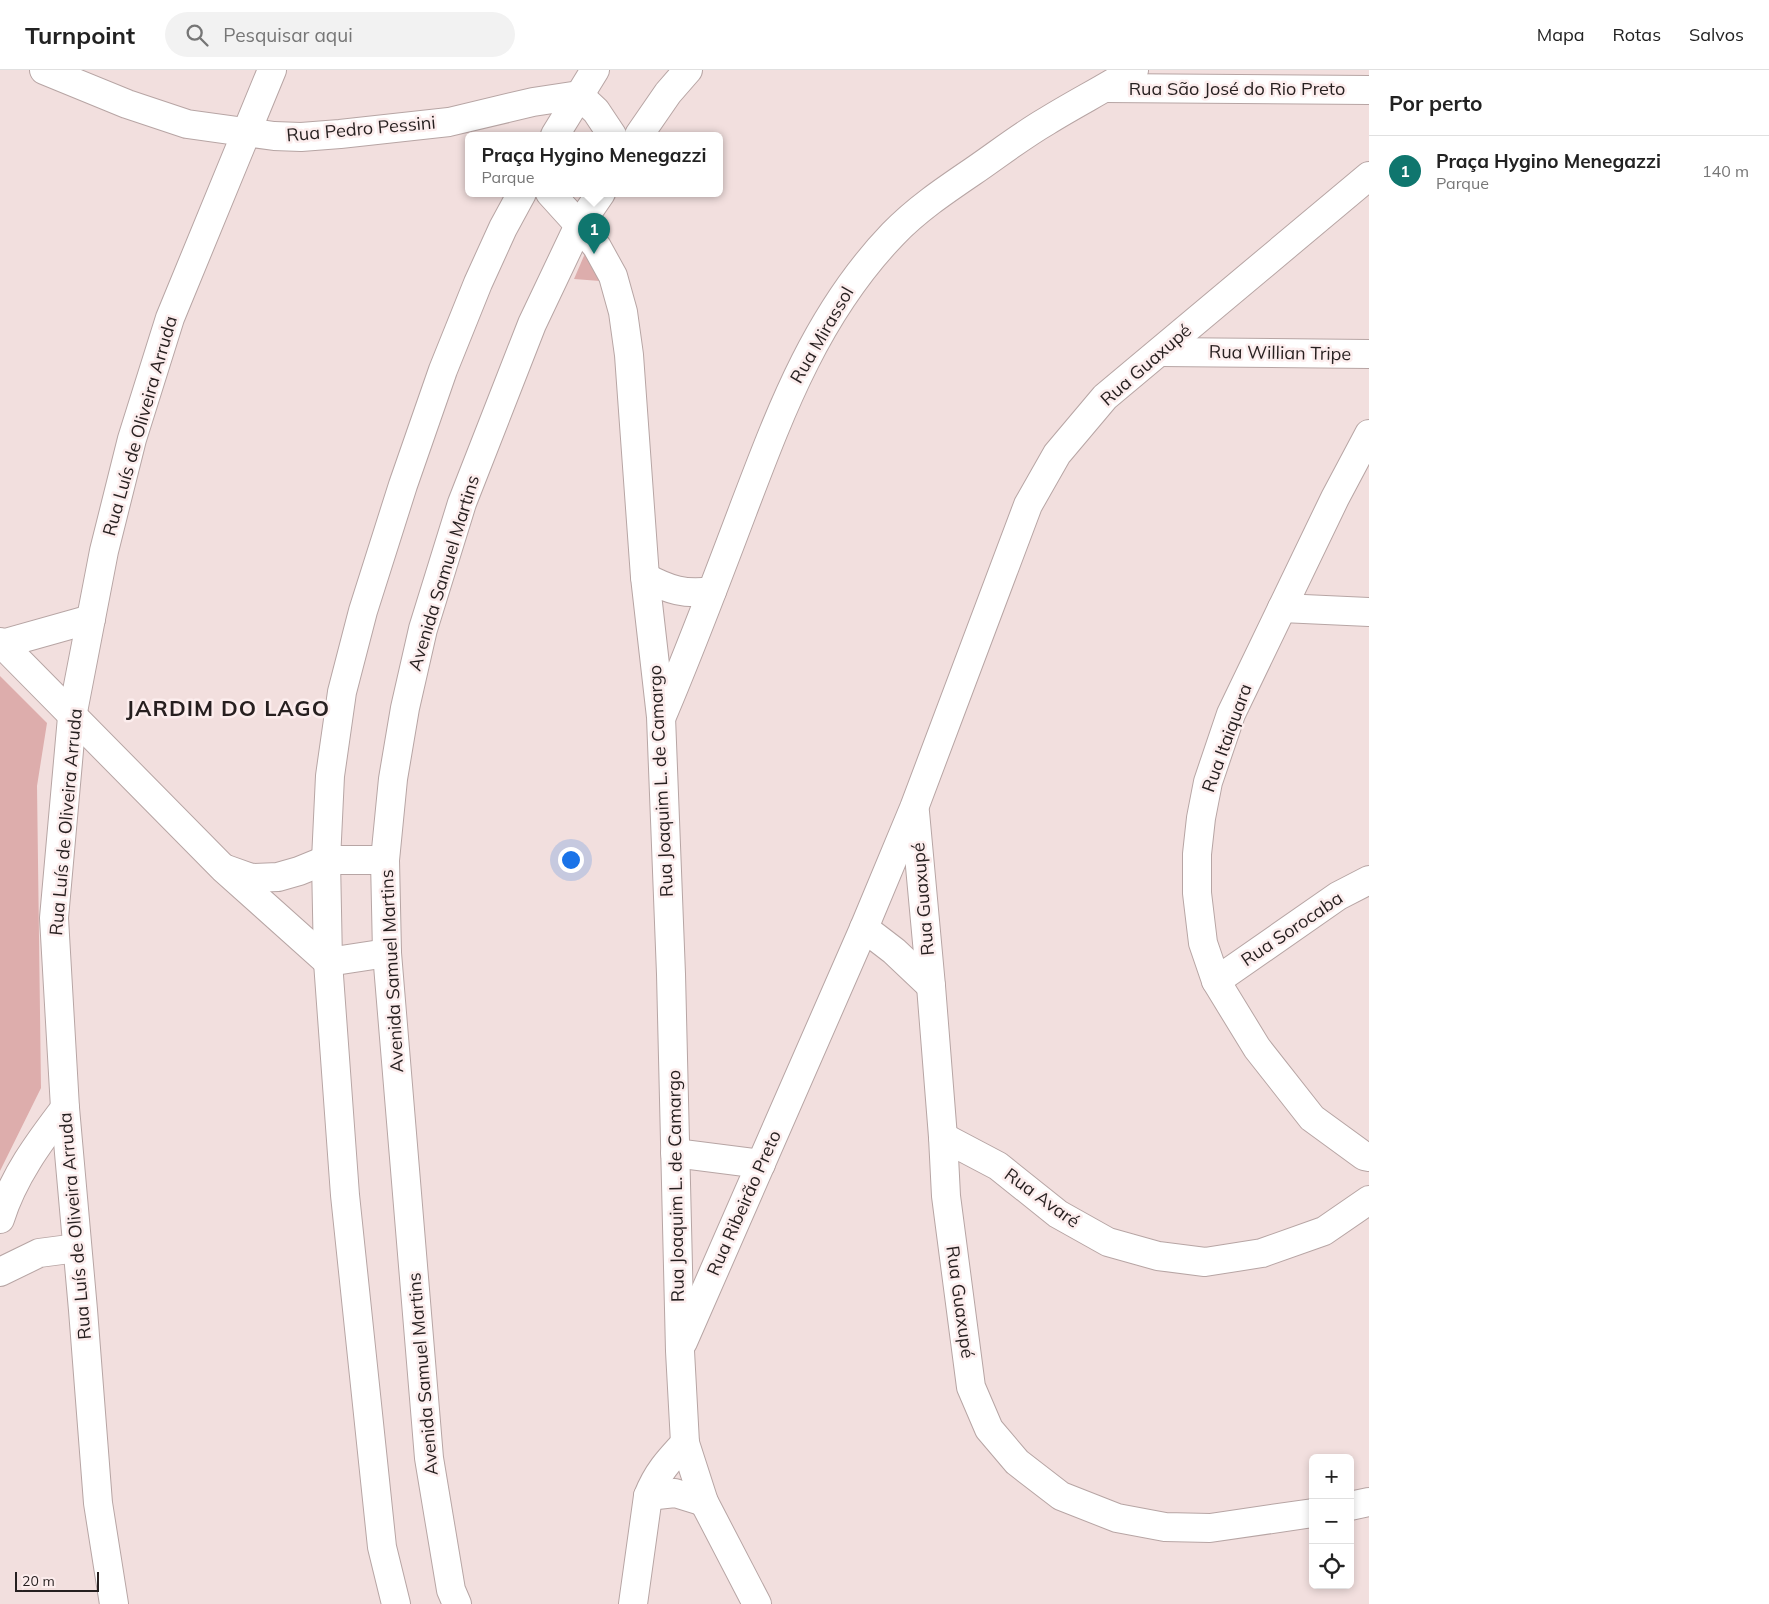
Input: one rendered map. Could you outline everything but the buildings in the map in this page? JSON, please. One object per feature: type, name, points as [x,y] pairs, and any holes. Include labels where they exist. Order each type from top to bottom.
[{"type":"street","name":"Rua Pedro Pessini","points":[[44,70],[127,104],[187,124],[246,133],[301,137],[449,122],[533,102],[579,95]]},
{"type":"street","name":"Rua Luís de Oliveira Arruda","points":[[114,1604],[98,1503],[65,1108],[54,918],[72,716],[104,551],[132,439],[170,318],[272,70]]},
{"type":"street","points":[[557,132],[595,70]]},
{"type":"street","points":[[641,132],[668,93],[688,70]]},
{"type":"street","name":"Rua Mirassol","points":[[661,718],[690,650],[781,412],[806,357],[831,313],[859,273],[894,233],[935,197],[1046,121],[1106,88],[1134,70]]},
{"type":"street","name":"Rua São José do Rio Preto","points":[[1106,88],[1369,90]]},
{"type":"street","points":[[579,95],[596,111],[610,132]]},
{"type":"street","name":"Rua Pedro Pessini","points":[[449,122],[471,132]]},
{"type":"street","name":"Rua Guaxupé","points":[[1309,1514],[1210,1528],[1165,1527],[1117,1518],[1061,1496],[1017,1462],[988,1429],[972,1387],[946,1196],[931,986],[914,808],[1028,506],[1057,454],[1106,397],[1369,176]]},
{"type":"street","points":[[396,1604],[382,1547],[345,1195],[328,962],[326,860],[330,776],[342,692],[363,611],[402,485],[443,370],[478,283],[503,228],[520,197]]},
{"type":"street","name":"Rua Joaquim L. de Camargo","points":[[554,197],[597,246],[613,276],[623,312],[629,355],[645,576],[661,718],[670,964],[680,1351]]},
{"type":"street","name":"Avenida Samuel Martins","points":[[457,1604],[451,1590],[429,1458],[387,952],[385,860],[392,779],[422,629],[462,503],[532,324],[579,225],[597,197]]},
{"type":"street","name":"Rua Willian Tripe","points":[[1161,352],[1369,354]]},
{"type":"street","name":"Rua Itaiquara","points":[[1369,434],[1335,498],[1231,714],[1208,782],[1197,854],[1197,893],[1203,943],[1216,981],[1257,1048],[1312,1118],[1364,1156],[1369,1157]]},
{"type":"street","points":[[645,576],[662,586],[680,592],[697,593],[712,591]]},
{"type":"street","points":[[1282,608],[1369,612]]},
{"type":"street","points":[[91,619],[1,643],[223,868],[328,962]]},
{"type":"street","name":"Rua Ribeirão Preto","points":[[757,1604],[704,1502],[685,1443],[680,1351],[864,928],[914,808]]},
{"type":"street","points":[[223,868],[251,878],[278,877],[326,860],[385,860]]},
{"type":"street","name":"Rua Sorocaba","points":[[1216,981],[1338,896],[1369,880]]},
{"type":"street","points":[[864,928],[894,951],[931,986]]},
{"type":"street","points":[[328,962],[387,952]]},
{"type":"street","points":[[0,1219],[4,1207],[35,1147],[65,1108]]},
{"type":"street","name":"Rua Avaré","points":[[943,1137],[998,1166],[1058,1214],[1108,1242],[1158,1256],[1205,1262],[1262,1253],[1324,1231],[1369,1200]]},
{"type":"street","points":[[675,1153],[761,1164]]},
{"type":"street","points":[[0,1272],[39,1253],[76,1248]]},
{"type":"street","points":[[633,1604],[648,1496],[654,1479],[664,1465],[685,1443]]},
{"type":"street","points":[[648,1496],[675,1493],[704,1502]]},
{"type":"street","points":[[1354,1505],[1369,1502]]},
{"type":"shaded area","points":[[596,228],[613,282],[574,279]]},
{"type":"shaded area","points":[[0,676],[47,723],[37,786],[41,1088],[0,1171]]},
{"type":"place","name":"Praça Hygino Menegazzi","points":[[594,254]]},
{"type":"district","name":"JARDIM DO LAGO","points":[[228,708]]}]
